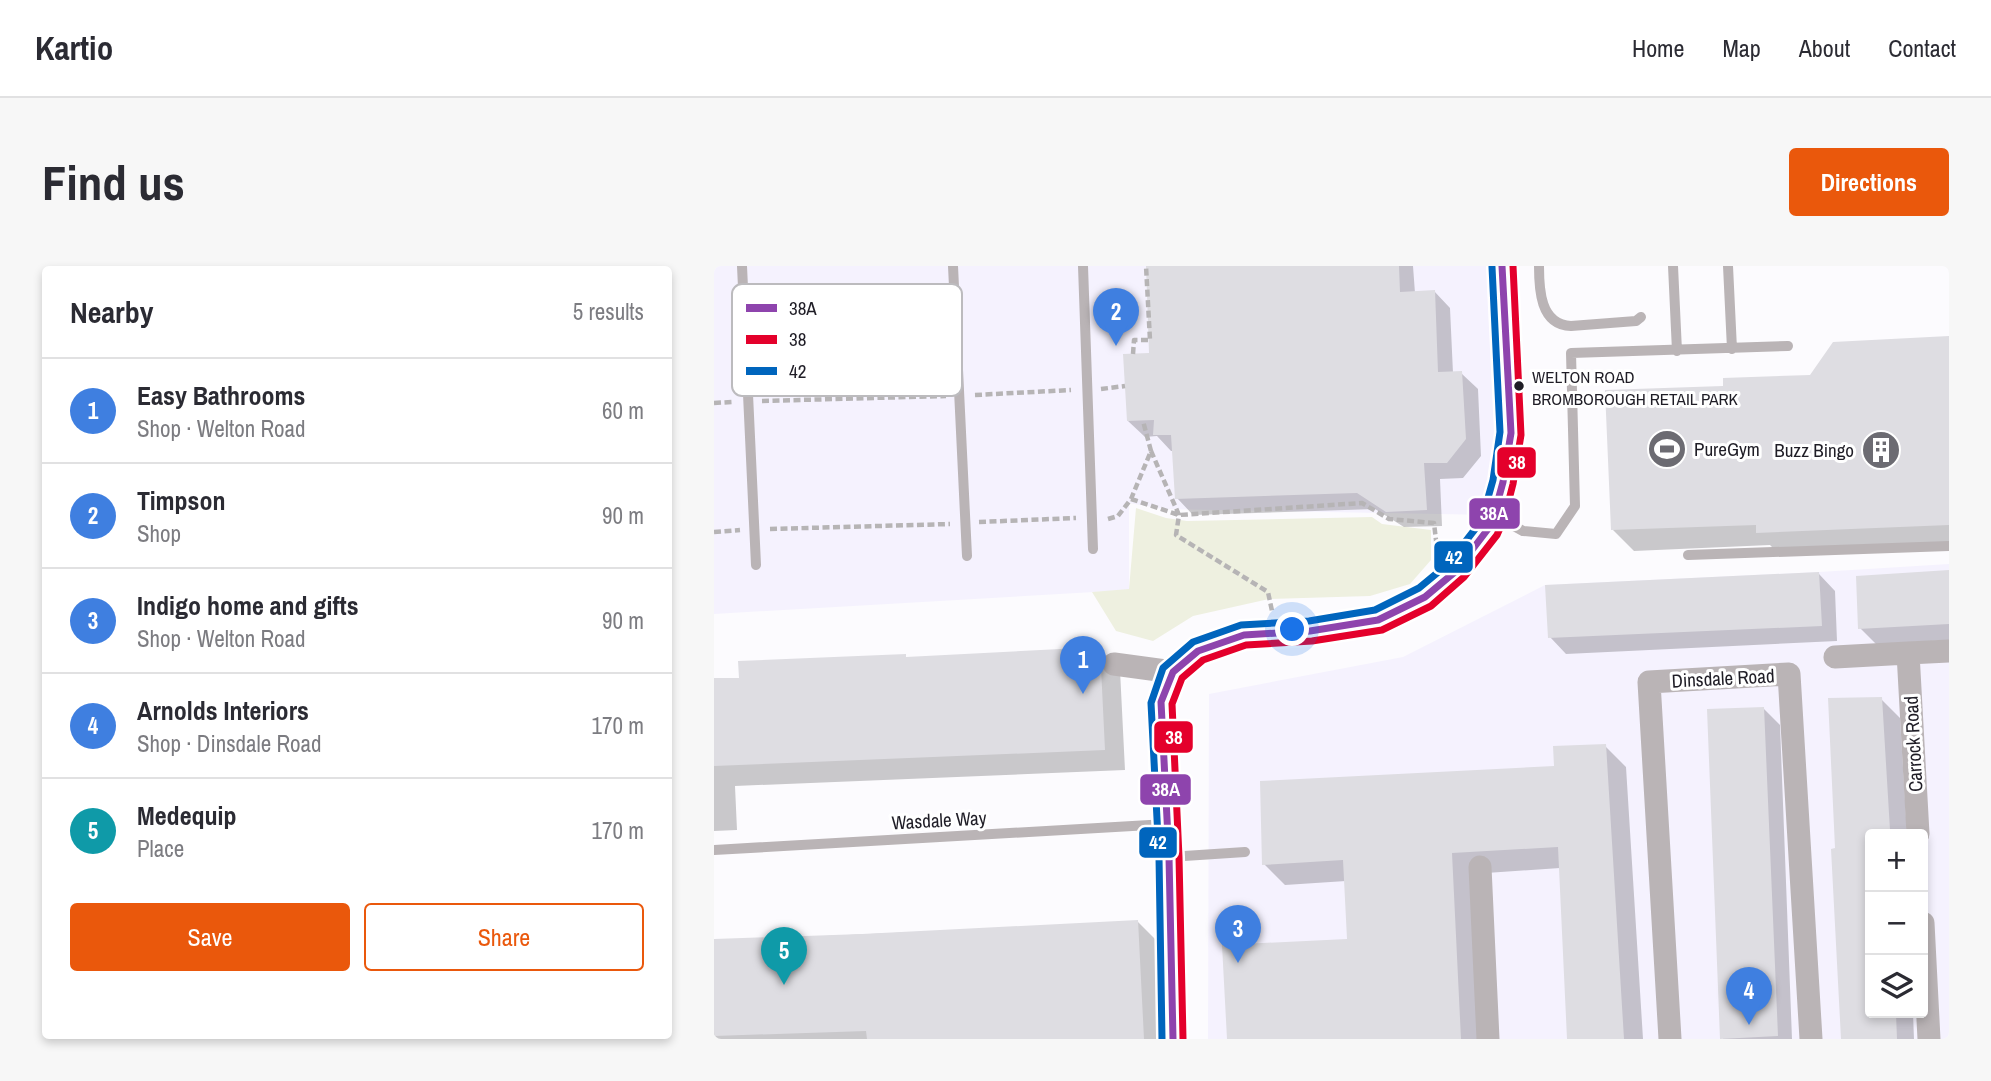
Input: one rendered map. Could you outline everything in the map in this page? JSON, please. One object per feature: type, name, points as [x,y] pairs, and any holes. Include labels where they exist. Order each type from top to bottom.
[{"type":"street","points":[[1174,1039],[1161,702],[1173,672],[1198,651],[1244,635],[1310,631],[1378,621],[1425,597],[1456,570],[1488,529],[1494,515],[1503,482],[1511,433],[1502,266]]},
{"type":"street","points":[[1835,657],[1949,651]]},
{"type":"street","name":"Carrock Road","points":[[1908,653],[1918,829]]},
{"type":"street","points":[[1114,664],[1173,672]]},
{"type":"street","name":"Dinsdale Road","points":[[1670,1039],[1649,682],[1789,674],[1811,1039]]},
{"type":"street","points":[[1480,867],[1488,1039]]},
{"type":"street","points":[[1925,955],[1929,1039]]},
{"type":"lane","points":[[742,266],[743,284]]},
{"type":"lane","points":[[953,266],[954,284]]},
{"type":"lane","points":[[1083,266],[1093,549]]},
{"type":"lane","points":[[1539,266],[1544,307],[1558,322],[1571,326],[1636,321],[1641,317]]},
{"type":"lane","points":[[1673,266],[1677,351]]},
{"type":"lane","points":[[1728,266],[1732,349]]},
{"type":"lane","points":[[1494,515],[1523,531],[1556,534],[1575,506],[1570,353],[1788,346]]},
{"type":"lane","points":[[749,396],[756,565]]},
{"type":"lane","points":[[959,396],[967,556]]},
{"type":"lane","points":[[1688,555],[1949,546]]},
{"type":"lane","name":"Wasdale Way","points":[[714,850],[1167,824]]},
{"type":"lane","points":[[1169,858],[1245,852]]},
{"type":"path","points":[[1133,354],[1134,340],[1150,340],[1146,266]]},
{"type":"path","points":[[962,395],[1125,386]]},
{"type":"path","points":[[714,403],[924,396]]},
{"type":"path","points":[[1151,451],[1178,515],[1176,535],[1268,592],[1275,633]]},
{"type":"path","points":[[1131,499],[1178,515],[1363,503],[1389,519],[1434,523],[1437,549],[1432,591]]},
{"type":"shaded area","points":[[714,266],[1502,266],[1511,433],[1494,515],[1163,509],[1129,503],[1129,590],[714,614]]},
{"type":"shaded area","points":[[1949,564],[1949,1039],[1208,1039],[1209,694],[1403,657],[1545,585]]},
{"type":"green space","points":[[1136,508],[1166,518],[1187,521],[1372,517],[1382,524],[1431,530],[1431,560],[1410,584],[1370,596],[1269,599],[1193,616],[1153,641],[1116,631],[1092,592],[1129,589]]},
{"type":"building","points":[[1146,266],[1399,266],[1400,292],[1435,290],[1438,372],[1462,371],[1466,439],[1447,463],[1424,463],[1427,510],[1386,512],[1357,493],[1175,499],[1171,435],[1153,435],[1154,420],[1127,421],[1123,354],[1149,353]]},
{"type":"building","points":[[1949,336],[1949,525],[1756,533],[1756,525],[1611,530],[1605,390],[1723,386],[1723,378],[1810,375],[1833,342]]},
{"type":"building","points":[[1949,570],[1949,624],[1858,629],[1856,576]]},
{"type":"building","points":[[1819,572],[1822,626],[1548,638],[1545,585]]},
{"type":"building","points":[[1100,647],[1105,750],[714,766],[714,678],[739,678],[738,661],[906,654],[906,657]]},
{"type":"building","points":[[1882,697],[1890,829],[1865,829],[1865,1018],[1896,1018],[1897,1039],[1841,1039],[1831,849],[1835,848],[1828,698]]},
{"type":"building","points":[[1764,707],[1778,1036],[1720,1039],[1707,709]]},
{"type":"building","points":[[1606,744],[1624,1039],[1567,1039],[1558,847],[1452,853],[1461,1039],[1227,1039],[1222,945],[1347,939],[1343,860],[1262,865],[1260,781],[1554,766],[1553,746]]},
{"type":"building","points":[[1138,920],[1144,1039],[867,1039],[866,1031],[714,1036],[714,939]]},
{"type":"transit line","name":"38A","points":[[1173,1039],[1169,857],[1161,702],[1173,672],[1198,651],[1244,635],[1310,631],[1378,620],[1425,597],[1456,571],[1488,529],[1494,515],[1503,482],[1511,433],[1502,266]]},
{"type":"transit line","name":"38","points":[[1183,1039],[1172,704],[1182,678],[1203,660],[1246,645],[1312,641],[1382,630],[1431,606],[1464,577],[1497,535],[1504,519],[1521,435],[1513,266]]},
{"type":"transit line","name":"42","points":[[1162,1039],[1159,857],[1151,703],[1163,668],[1193,642],[1241,625],[1309,621],[1375,610],[1419,588],[1448,564],[1479,524],[1493,480],[1500,432],[1492,267]]},
{"type":"place","name":"Timpson","points":[[1116,346]]},
{"type":"place","name":"WELTON ROAD BROMBOROUGH RETAIL PARK","points":[[1519,386]]},
{"type":"place","name":"PureGym","points":[[1667,449]]},
{"type":"place","name":"Buzz Bingo","points":[[1881,450]]},
{"type":"place","name":"Easy Bathrooms","points":[[1083,694]]},
{"type":"place","name":"Indigo home and gifts","points":[[1238,963]]},
{"type":"place","name":"Medequip","points":[[784,985]]},
{"type":"place","name":"Arnolds Interiors","points":[[1749,1025]]}]
